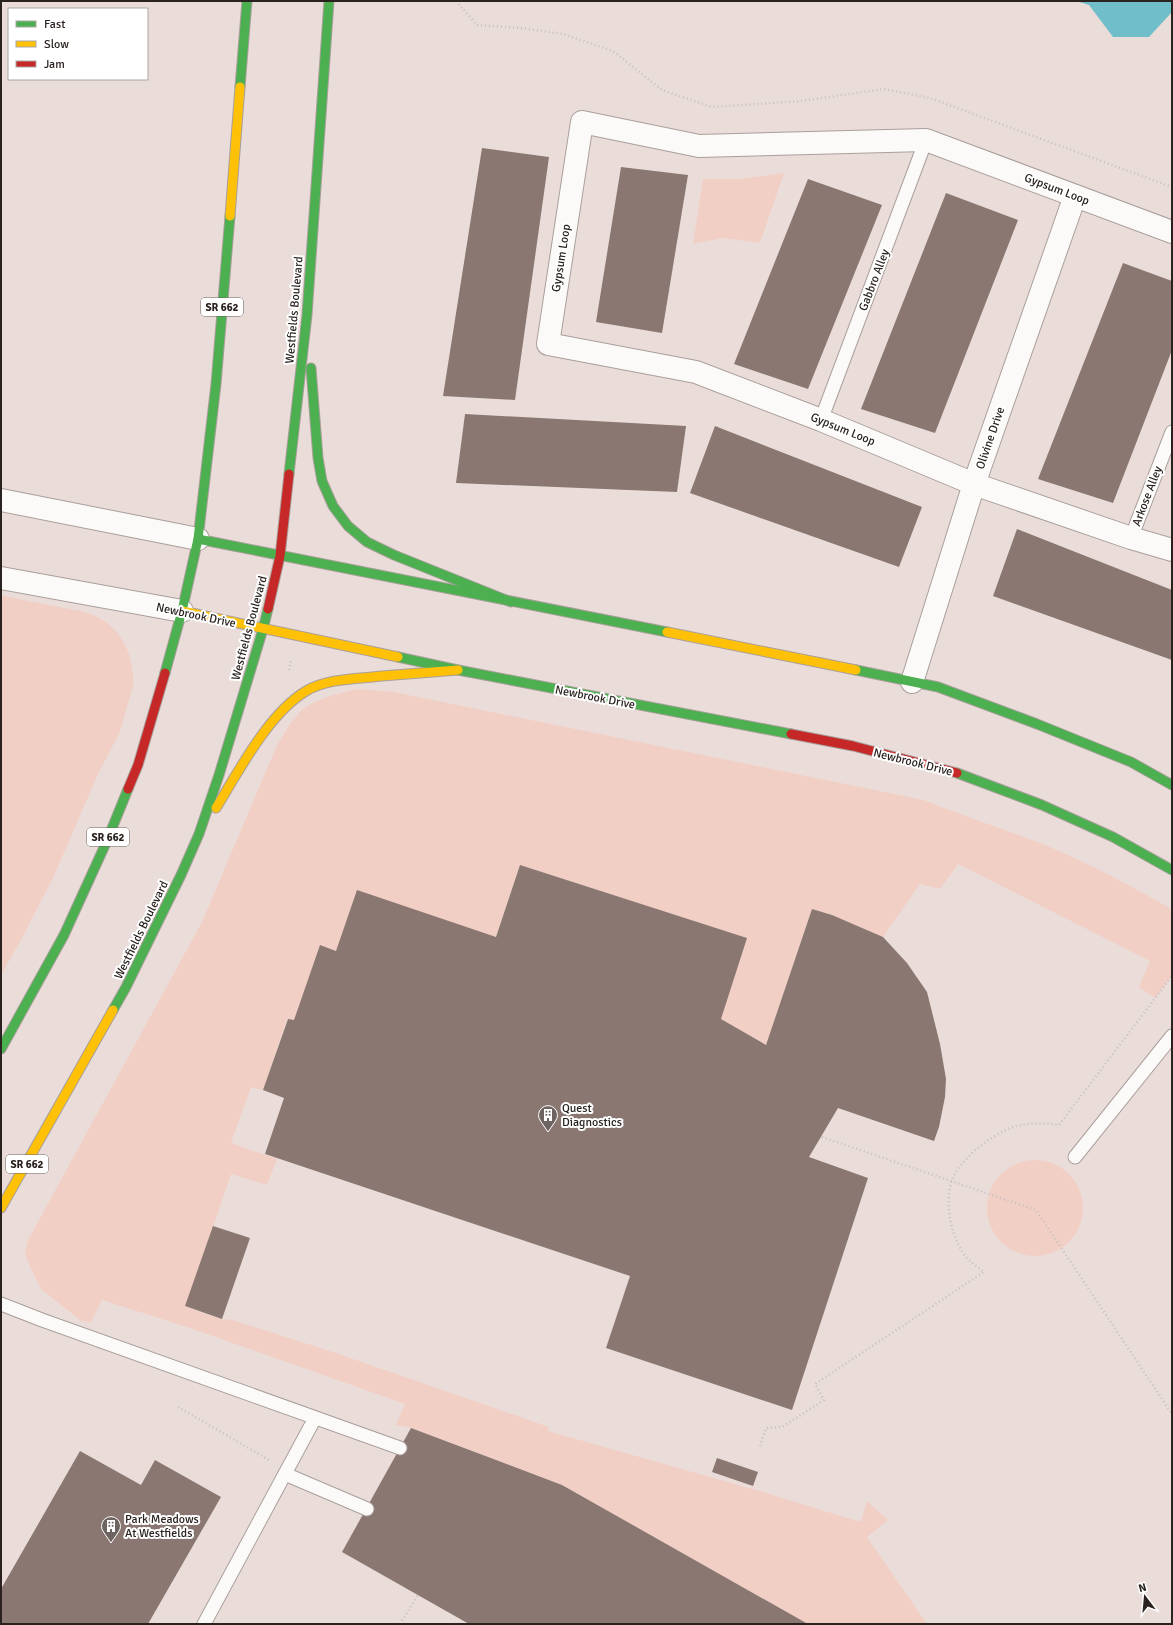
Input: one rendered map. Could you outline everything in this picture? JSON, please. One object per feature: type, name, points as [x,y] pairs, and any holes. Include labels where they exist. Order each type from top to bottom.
[{"type":"main road","name":"SR 662","points":[[1,1049],[64,935],[106,843],[138,765],[182,611],[198,539],[216,384],[247,1]]},
{"type":"main road","name":"Westfields Boulevard","points":[[1,1208],[126,987],[181,875],[199,834],[219,774],[263,629],[280,556],[307,315],[329,1]]},
{"type":"main road","points":[[307,315],[318,458],[322,481],[333,506],[348,526],[367,542],[401,558],[511,602]]},
{"type":"main road","points":[[198,539],[938,687],[1037,724],[1130,762],[1172,785]]},
{"type":"main road","name":"Newbrook Drive","points":[[182,611],[263,629],[296,634],[458,670],[852,746],[956,772],[1050,808],[1113,838],[1172,870]]},
{"type":"main road","points":[[199,834],[266,731],[298,696],[317,686],[336,681],[458,670]]},
{"type":"street","name":"Gypsum Loop","points":[[1172,232],[926,140],[699,146],[582,122],[548,344],[696,372],[821,420],[974,484],[1131,538],[1172,550]]},
{"type":"street","name":"Olivine Drive","points":[[912,682],[974,484],[1075,196]]},
{"type":"street","points":[[1,500],[198,539]]},
{"type":"street","name":"Newbrook Drive","points":[[1,578],[182,611]]},
{"type":"lane","name":"Gabbro Alley","points":[[821,420],[926,140]]},
{"type":"lane","name":"Arkose Alley","points":[[1131,538],[1172,432]]},
{"type":"lane","points":[[1075,1157],[1172,1036]]},
{"type":"lane","points":[[1,1304],[400,1448]]},
{"type":"lane","points":[[204,1624],[315,1418]]},
{"type":"lane","points":[[285,1474],[367,1508]]},
{"type":"path","points":[[456,1],[477,25],[521,28],[563,34],[613,52],[662,90],[712,108],[801,101],[884,89],[930,98],[1172,187]]},
{"type":"path","points":[[282,670],[289,671]]},
{"type":"path","points":[[760,1446],[766,1428],[782,1427],[824,1400],[814,1384],[984,1272],[966,1258],[958,1245],[953,1231],[950,1214],[952,1182],[961,1166],[974,1152],[988,1141],[1013,1127],[1030,1123],[1059,1125],[1172,976]]},
{"type":"path","points":[[822,1137],[1036,1210],[1172,1414]]},
{"type":"path","points":[[178,1407],[269,1460],[268,1467]]},
{"type":"path","points":[[400,1624],[418,1595]]},
{"type":"shaded area","points":[[784,173],[760,243],[723,238],[693,244],[703,179],[739,179]]},
{"type":"shaded area","points":[[1,595],[82,611],[102,619],[118,634],[124,643],[132,663],[133,686],[120,732],[98,774],[53,878],[1,975]]},
{"type":"shaded area","points":[[357,689],[394,692],[924,800],[1063,853],[1133,888],[1168,907],[1172,911],[1172,976],[1155,998],[1139,987],[1150,961],[958,864],[940,889],[920,884],[883,937],[832,915],[812,909],[766,1045],[721,1019],[746,938],[520,865],[496,937],[336,951],[320,945],[294,1020],[287,1019],[263,1090],[251,1087],[231,1143],[277,1159],[267,1185],[231,1174],[186,1307],[222,1319],[233,1320],[339,1354],[549,1427],[548,1431],[763,1492],[857,1521],[861,1521],[867,1501],[888,1520],[867,1537],[927,1624],[808,1624],[562,1485],[411,1428],[396,1425],[405,1404],[190,1328],[102,1300],[91,1322],[81,1321],[41,1289],[25,1254],[28,1240],[202,922],[277,745],[301,711],[313,703],[328,697]]},
{"type":"shaded area","points":[[1035,1160],[1053,1164],[1062,1168],[1069,1174],[1075,1181],[1079,1190],[1083,1208],[1079,1226],[1075,1235],[1069,1242],[1062,1248],[1053,1252],[1035,1256],[1017,1252],[1008,1248],[1001,1242],[995,1235],[991,1226],[987,1208],[991,1190],[995,1181],[1001,1174],[1008,1168],[1017,1164]]},
{"type":"water","points":[[1076,1],[1172,1],[1172,12],[1149,37],[1113,37],[1089,5]]},
{"type":"building","points":[[482,148],[549,157],[515,400],[443,396]]},
{"type":"building","points":[[621,167],[688,175],[662,333],[596,322]]},
{"type":"building","points":[[808,179],[882,205],[808,389],[734,364]]},
{"type":"building","points":[[946,193],[1018,220],[935,433],[861,409]]},
{"type":"building","points":[[1123,263],[1172,281],[1172,350],[1113,503],[1038,479]]},
{"type":"building","points":[[465,414],[686,426],[677,492],[456,483]]},
{"type":"building","points":[[715,426],[922,507],[899,567],[690,493]]},
{"type":"building","points":[[1017,529],[1172,590],[1172,660],[993,596]]},
{"type":"building","name":"Quest Diagnostics","points":[[520,865],[747,938],[721,1019],[766,1045],[812,909],[832,915],[883,937],[907,963],[927,992],[940,1044],[946,1079],[945,1097],[939,1127],[934,1141],[838,1108],[809,1157],[868,1178],[792,1410],[606,1348],[630,1276],[265,1154],[284,1098],[263,1090],[288,1019],[294,1020],[320,945],[336,951],[357,890],[496,937]]},
{"type":"building","points":[[213,1226],[250,1238],[222,1319],[185,1306]]},
{"type":"building","points":[[411,1428],[562,1485],[808,1624],[469,1624],[342,1552]]},
{"type":"building","name":"Park Meadows At Westfields","points":[[80,1451],[141,1485],[155,1460],[221,1497],[148,1624],[1,1624],[1,1589]]},
{"type":"building","points":[[717,1458],[758,1472],[753,1486],[712,1472]]},
{"type":"traffic: fast","points":[[240,87],[247,1]]},
{"type":"traffic: fast","points":[[289,474],[307,315],[329,1]]},
{"type":"traffic: fast","points":[[165,673],[182,611],[198,539],[216,384],[230,216]]},
{"type":"traffic: fast","points":[[311,368],[318,458],[322,481],[333,506],[348,526],[367,542],[394,555],[511,602]]},
{"type":"traffic: fast","points":[[198,539],[667,632]]},
{"type":"traffic: fast","points":[[113,1010],[126,987],[181,875],[199,834],[219,775],[268,609]]},
{"type":"traffic: fast","points":[[398,657],[458,670],[791,734]]},
{"type":"traffic: fast","points":[[856,670],[938,687],[1037,724],[1131,762],[1172,785]]},
{"type":"traffic: fast","points":[[957,773],[1042,805],[1113,837],[1172,870]]},
{"type":"traffic: fast","points":[[1,1049],[64,935],[106,843],[128,789]]},
{"type":"traffic: slow","points":[[230,216],[240,87]]},
{"type":"traffic: slow","points":[[182,611],[398,657]]},
{"type":"traffic: slow","points":[[667,632],[856,670]]},
{"type":"traffic: slow","points":[[216,808],[255,744],[267,728],[292,701],[306,691],[333,681],[458,670]]},
{"type":"traffic: slow","points":[[1,1208],[113,1010]]},
{"type":"traffic: jam","points":[[268,609],[280,556],[289,474]]},
{"type":"traffic: jam","points":[[128,789],[138,765],[165,673]]},
{"type":"traffic: jam","points":[[791,734],[853,746],[957,773]]},
{"type":"place","name":"Quest Diagnostics","points":[[548,1132]]},
{"type":"place","name":"Park Meadows At Westfields","points":[[111,1543]]}]
